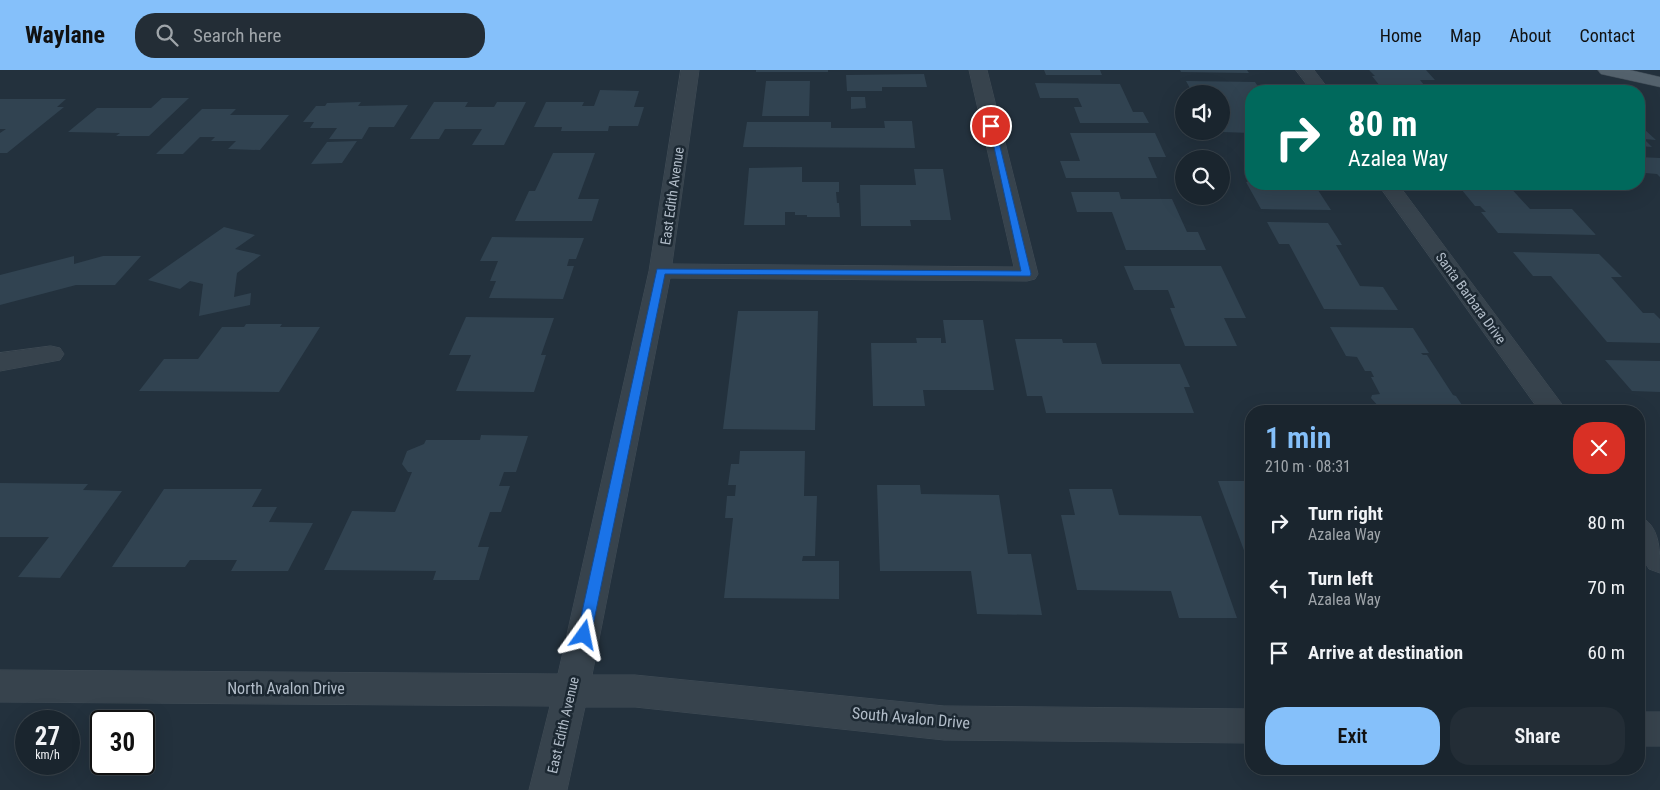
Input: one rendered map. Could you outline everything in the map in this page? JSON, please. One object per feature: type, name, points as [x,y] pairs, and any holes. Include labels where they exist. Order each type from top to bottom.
[{"type":"main road","points":[[1608,70],[1660,82]]},
{"type":"street","name":"East Edith Avenue","points":[[548,790],[660,271],[690,70]]},
{"type":"street","points":[[660,271],[1027,274],[978,70]]},
{"type":"street","points":[[1305,70],[1316,85]]},
{"type":"street","name":"Santa Barbara Drive","points":[[1392,190],[1550,405]]},
{"type":"street","points":[[0,362],[50,354]]},
{"type":"street","points":[[1645,537],[1660,560]]},
{"type":"street","name":"North Avalon Drive","points":[[0,686],[571,689]]},
{"type":"street","name":"South Avalon Drive","points":[[571,689],[635,691],[944,723],[1245,726]]},
{"type":"street","points":[[1645,729],[1660,729]]},
{"type":"building","points":[[756,70],[828,70],[828,72],[756,72]]},
{"type":"building","points":[[1044,70],[1100,70],[1102,75],[1046,75]]},
{"type":"building","points":[[1180,70],[1247,70],[1249,73],[1181,72]]},
{"type":"building","points":[[1369,70],[1426,70],[1435,80],[1420,80],[1424,85],[1379,85],[1372,76],[1375,76]]},
{"type":"building","points":[[924,74],[927,87],[882,87],[882,91],[847,91],[846,75]]},
{"type":"building","points":[[766,81],[810,81],[809,116],[762,116]]},
{"type":"building","points":[[1186,81],[1255,82],[1257,85],[1245,85],[1245,133],[1230,132],[1230,85],[1188,85]]},
{"type":"building","points":[[1035,83],[1120,84],[1133,112],[1143,112],[1149,123],[1080,123],[1074,107],[1082,107],[1078,98],[1040,98]]},
{"type":"building","points":[[600,90],[639,91],[634,107],[644,107],[638,126],[609,126],[608,131],[561,131],[562,127],[534,127],[546,102],[584,102],[582,106],[594,106]]},
{"type":"building","points":[[851,97],[865,97],[866,108],[851,109]]},
{"type":"building","points":[[162,98],[189,98],[149,136],[116,136],[120,133],[68,132],[97,108],[151,108]]},
{"type":"building","points":[[0,99],[66,99],[57,107],[64,107],[7,153],[0,153],[0,133],[6,129],[0,129]]},
{"type":"building","points":[[361,102],[358,106],[408,105],[394,127],[369,127],[362,139],[329,139],[337,128],[310,128],[314,122],[303,122],[316,106],[325,106],[327,103]]},
{"type":"building","points":[[434,102],[468,102],[465,107],[494,107],[497,102],[526,102],[504,145],[472,145],[482,129],[445,129],[439,139],[410,139]]},
{"type":"building","points":[[202,109],[236,109],[230,115],[289,115],[260,150],[228,149],[236,141],[211,141],[215,137],[200,137],[183,154],[156,154]]},
{"type":"building","points":[[884,121],[912,121],[915,148],[743,147],[747,122],[831,122],[831,128],[885,128]]},
{"type":"building","points":[[1645,130],[1656,140],[1645,139]]},
{"type":"building","points":[[1070,133],[1155,133],[1166,157],[1148,157],[1157,178],[1066,178],[1060,161],[1080,161]]},
{"type":"building","points":[[1645,140],[1652,147],[1645,146]]},
{"type":"building","points":[[357,141],[342,163],[311,164],[327,142]]},
{"type":"building","points":[[553,153],[595,153],[578,199],[599,199],[592,221],[515,221],[529,191],[535,191]]},
{"type":"building","points":[[1645,157],[1660,158],[1660,177],[1657,174],[1645,173]]},
{"type":"building","points":[[802,167],[802,182],[839,182],[839,192],[836,192],[840,217],[807,217],[807,215],[795,215],[795,212],[785,212],[785,225],[744,225],[749,168]]},
{"type":"building","points":[[914,169],[943,169],[951,220],[910,220],[911,226],[861,226],[860,185],[916,185]]},
{"type":"building","points":[[1250,190],[1318,190],[1331,210],[1261,209]]},
{"type":"building","points":[[1462,190],[1513,190],[1530,209],[1572,209],[1596,235],[1498,233],[1481,212],[1486,212],[1480,206],[1475,206]]},
{"type":"building","points":[[1071,192],[1119,192],[1121,199],[1172,199],[1187,232],[1198,232],[1206,250],[1126,250],[1112,212],[1077,212]]},
{"type":"building","points":[[1267,222],[1328,223],[1342,245],[1336,245],[1360,286],[1383,287],[1398,310],[1324,309],[1289,244],[1279,244]]},
{"type":"building","points":[[224,227],[255,235],[235,249],[261,255],[237,273],[234,297],[251,293],[250,305],[199,316],[203,284],[190,281],[180,289],[148,280]]},
{"type":"building","points":[[492,237],[584,238],[576,259],[569,259],[567,266],[574,266],[563,299],[489,298],[496,281],[490,281],[498,261],[480,261]]},
{"type":"building","points":[[1513,252],[1599,254],[1622,277],[1611,277],[1643,313],[1654,313],[1660,319],[1660,343],[1607,342],[1551,276],[1533,276]]},
{"type":"building","points":[[74,256],[74,264],[103,256],[141,256],[115,285],[76,285],[0,305],[0,275]]},
{"type":"building","points":[[1124,266],[1221,266],[1246,318],[1224,318],[1237,346],[1185,346],[1170,308],[1175,308],[1168,290],[1134,290]]},
{"type":"building","points":[[738,311],[818,311],[815,430],[723,429]]},
{"type":"building","points":[[466,317],[554,318],[541,355],[546,355],[534,392],[456,391],[471,355],[449,355]]},
{"type":"building","points":[[943,320],[983,320],[994,390],[923,390],[925,406],[873,406],[871,343],[917,343],[916,338],[941,338],[941,343],[946,343]]},
{"type":"building","points":[[246,324],[282,324],[280,327],[320,327],[279,392],[139,391],[164,359],[198,359],[222,327],[244,327]]},
{"type":"building","points":[[1330,327],[1413,328],[1429,353],[1421,353],[1427,355],[1453,395],[1456,396],[1462,405],[1377,405],[1371,398],[1372,395],[1380,394],[1371,377],[1374,377],[1371,371],[1365,371],[1357,357],[1346,356]]},
{"type":"building","points":[[1015,339],[1062,339],[1063,343],[1096,343],[1102,364],[1180,364],[1190,387],[1184,387],[1194,413],[1046,413],[1042,396],[1027,396]]},
{"type":"building","points":[[1605,360],[1660,361],[1660,392],[1632,391]]},
{"type":"building","points":[[481,435],[528,436],[516,472],[504,472],[499,486],[510,486],[501,512],[490,512],[478,547],[489,547],[479,580],[433,580],[436,571],[324,570],[352,511],[395,512],[412,472],[408,472],[402,464],[407,451],[424,444],[426,440],[480,440]]},
{"type":"building","points":[[740,451],[805,451],[804,496],[817,496],[815,556],[803,556],[802,561],[839,561],[839,599],[724,598],[733,518],[725,518],[727,496],[735,496],[736,485],[728,485],[731,464],[739,464]]},
{"type":"building","points":[[1218,481],[1245,481],[1245,553]]},
{"type":"building","points":[[0,483],[88,484],[83,490],[122,491],[60,578],[18,577],[49,537],[0,537]]},
{"type":"building","points":[[877,485],[920,485],[921,494],[999,495],[1008,554],[1031,554],[1042,615],[977,614],[971,571],[880,571]]},
{"type":"building","points":[[164,489],[262,489],[252,507],[277,507],[269,522],[313,523],[288,571],[231,571],[237,560],[190,560],[185,567],[112,567]]},
{"type":"building","points":[[1069,489],[1112,489],[1119,515],[1201,516],[1237,618],[1179,618],[1171,591],[1077,590],[1061,515],[1075,515]]},
{"type":"route","points":[[584,635],[660,271],[1027,274],[991,126]]}]
